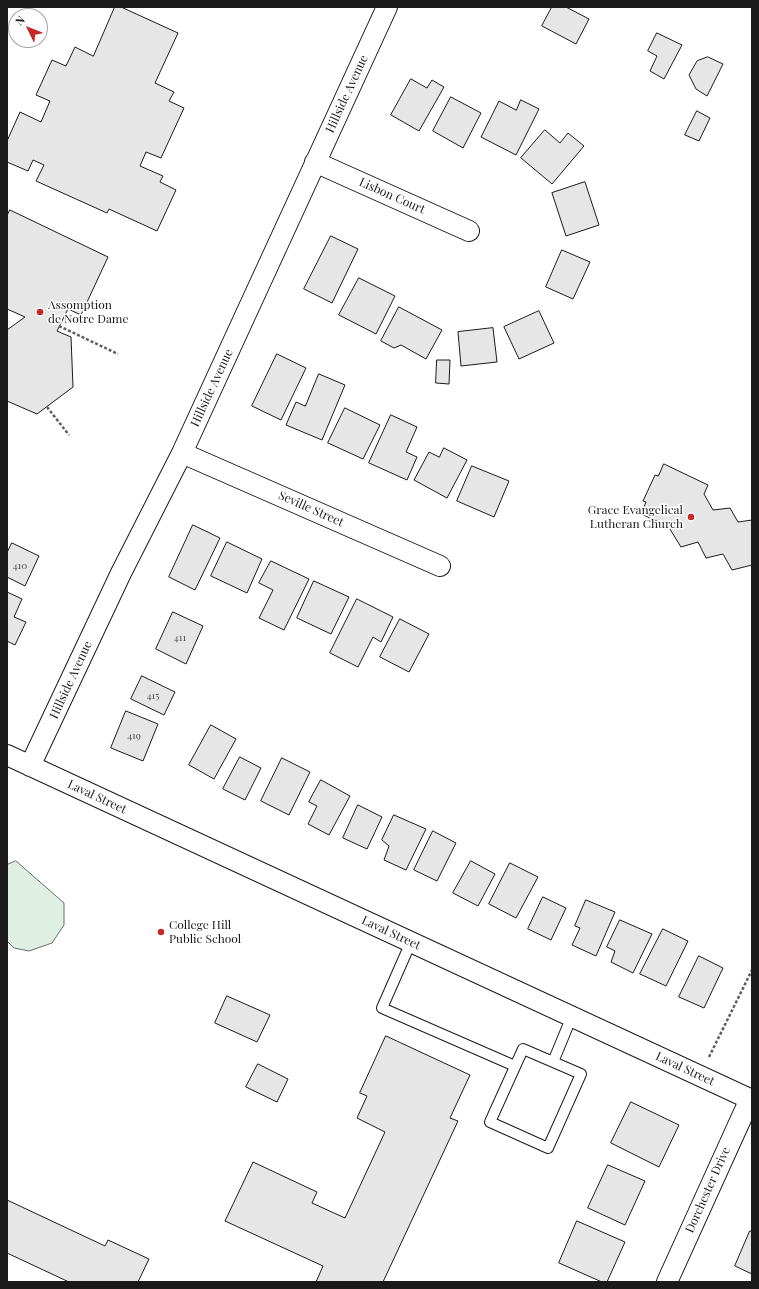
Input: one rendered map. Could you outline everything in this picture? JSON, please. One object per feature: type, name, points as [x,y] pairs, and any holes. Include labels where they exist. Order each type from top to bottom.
[{"type":"street","name":"Hillside Avenue","points":[[30,766],[121,573],[182,453],[387,7]]},
{"type":"street","name":"Lisbon Court","points":[[315,162],[469,230]]},
{"type":"street","name":"Seville Street","points":[[182,453],[440,566]]},
{"type":"street","name":"Laval Street","points":[[7,755],[751,1099]]},
{"type":"street","name":"Dorchester Drive","points":[[667,1282],[751,1099]]},
{"type":"lane","points":[[411,942],[382,1008],[515,1066]]},
{"type":"lane","points":[[553,1062],[572,1016]]},
{"type":"lane","points":[[523,1049],[553,1062],[581,1074],[548,1148],[490,1122],[523,1049]]},
{"type":"path","points":[[59,326],[118,354]]},
{"type":"path","points":[[47,407],[69,435]]},
{"type":"path","points":[[700,1075],[752,970]]},
{"type":"green space","points":[[16,861],[64,903],[64,925],[52,943],[29,951],[14,948],[7,941],[7,865]]},
{"type":"building","points":[[115,7],[121,7],[178,33],[155,83],[174,92],[169,101],[184,108],[161,158],[146,152],[140,166],[163,176],[160,182],[176,190],[157,231],[109,209],[107,213],[36,181],[44,165],[33,160],[28,171],[7,162],[7,141],[20,112],[41,122],[50,101],[36,95],[52,60],[66,66],[75,47],[93,56]]},
{"type":"building","points":[[552,7],[566,7],[589,19],[576,44],[542,26]]},
{"type":"building","points":[[657,33],[682,45],[664,79],[650,71],[657,56],[648,51]]},
{"type":"building","points":[[708,57],[723,64],[707,96],[696,89],[689,75],[697,61]]},
{"type":"building","points":[[411,79],[427,88],[432,80],[444,87],[419,131],[391,115]]},
{"type":"building","points":[[451,97],[481,113],[463,148],[433,131]]},
{"type":"building","points":[[521,100],[539,109],[516,155],[481,137],[499,101],[516,110]]},
{"type":"building","points":[[697,111],[710,118],[699,141],[685,135]]},
{"type":"building","points":[[545,130],[560,143],[568,133],[584,146],[552,184],[521,158]]},
{"type":"building","points":[[585,182],[599,225],[566,236],[552,193]]},
{"type":"building","name":"Assomption de Notre Dame","points":[[10,210],[108,257],[81,315],[68,309],[57,331],[71,337],[73,387],[37,414],[7,401],[7,330],[25,317],[7,309],[7,216]]},
{"type":"building","points":[[331,236],[358,249],[332,303],[304,289]]},
{"type":"building","points":[[562,250],[590,262],[573,299],[546,287]]},
{"type":"building","points":[[359,278],[395,296],[376,334],[339,315]]},
{"type":"building","points":[[399,307],[442,330],[426,359],[401,345],[394,348],[381,341]]},
{"type":"building","points":[[539,311],[554,343],[519,359],[504,327]]},
{"type":"building","points":[[493,328],[497,362],[461,366],[458,332]]},
{"type":"building","points":[[277,354],[306,368],[281,420],[252,406]]},
{"type":"building","points":[[437,360],[450,360],[449,384],[436,383]]},
{"type":"building","points":[[319,374],[345,385],[322,440],[286,425],[296,402],[305,406]]},
{"type":"building","points":[[345,408],[380,425],[363,459],[328,443]]},
{"type":"building","points":[[391,415],[417,427],[406,452],[417,457],[407,480],[369,463]]},
{"type":"building","points":[[444,448],[467,460],[447,498],[414,480],[429,452],[439,457]]},
{"type":"building","name":"Grace Evangelical Lutheran Church","points":[[664,464],[708,485],[704,494],[713,510],[730,508],[738,522],[752,520],[752,565],[732,570],[723,554],[706,558],[698,542],[681,547],[668,526],[641,514],[646,502],[643,501],[655,475],[658,476]]},
{"type":"building","points":[[472,466],[509,481],[494,517],[457,501]]},
{"type":"building","points":[[193,525],[220,538],[195,590],[169,577]]},
{"type":"building","points":[[227,542],[262,559],[247,593],[211,576]]},
{"type":"building","points":[[12,543],[39,556],[25,586],[7,577],[7,553]]},
{"type":"building","points":[[271,561],[309,579],[284,630],[259,618],[273,590],[259,583]]},
{"type":"building","points":[[314,581],[349,597],[331,634],[297,618]]},
{"type":"building","points":[[7,592],[22,599],[14,617],[26,622],[15,645],[7,641]]},
{"type":"building","points":[[357,599],[393,617],[381,642],[373,637],[358,667],[330,653]]},
{"type":"building","points":[[173,612],[203,626],[186,664],[156,649]]},
{"type":"building","points":[[400,619],[429,634],[409,672],[380,657]]},
{"type":"building","points":[[142,676],[175,692],[164,715],[131,699]]},
{"type":"building","points":[[126,711],[158,724],[143,761],[111,748]]},
{"type":"building","points":[[211,725],[236,739],[214,779],[189,765]]},
{"type":"building","points":[[240,757],[261,768],[245,800],[223,789]]},
{"type":"building","points":[[282,758],[310,772],[289,815],[261,801]]},
{"type":"building","points":[[321,780],[350,796],[329,835],[308,824],[317,806],[309,802]]},
{"type":"building","points":[[358,805],[382,817],[367,849],[343,838]]},
{"type":"building","points":[[394,815],[426,829],[406,870],[384,860],[389,846],[382,840]]},
{"type":"building","points":[[433,831],[456,843],[437,881],[414,870]]},
{"type":"building","points":[[471,861],[495,874],[478,906],[453,893]]},
{"type":"building","points":[[510,863],[538,877],[516,918],[489,904]]},
{"type":"building","points":[[543,897],[566,908],[551,940],[528,929]]},
{"type":"building","points":[[586,900],[615,912],[596,956],[572,945],[580,928],[575,926]]},
{"type":"building","points":[[620,920],[652,934],[633,973],[611,962],[615,951],[607,947]]},
{"type":"building","points":[[663,929],[688,941],[666,986],[640,974]]},
{"type":"building","points":[[699,956],[723,968],[704,1008],[679,997]]},
{"type":"building","points":[[227,996],[270,1015],[257,1042],[215,1023]]},
{"type":"building","points":[[386,1036],[470,1075],[450,1118],[458,1121],[383,1282],[316,1282],[323,1266],[225,1221],[253,1162],[317,1192],[312,1203],[345,1218],[385,1132],[357,1118],[367,1096],[360,1093]]},
{"type":"building","points":[[258,1064],[288,1079],[277,1102],[246,1087]]},
{"type":"building","points":[[631,1102],[679,1125],[659,1167],[611,1143]]},
{"type":"building","points":[[608,1165],[645,1181],[625,1225],[588,1208]]},
{"type":"building","points":[[7,1200],[105,1246],[108,1240],[149,1259],[138,1282],[69,1282],[7,1253]]},
{"type":"building","points":[[577,1221],[625,1242],[607,1282],[602,1282],[559,1263]]},
{"type":"building","points":[[750,1231],[752,1231],[752,1274],[735,1266]]},
{"type":"place","name":"Assomption de Notre Dame","points":[[40,312]]},
{"type":"place","name":"Grace Evangelical Lutheran Church","points":[[691,517]]},
{"type":"place","name":"College Hill Public School","points":[[161,932]]}]
